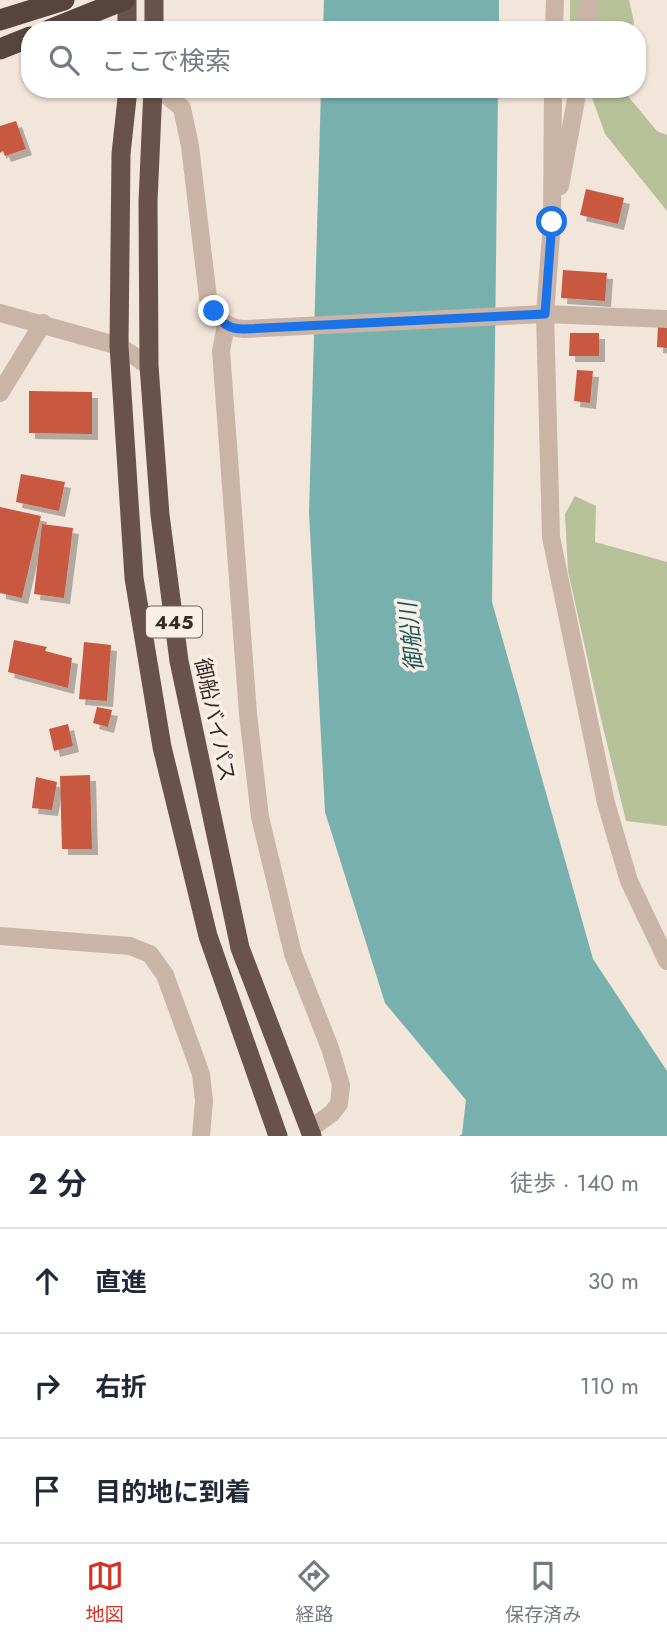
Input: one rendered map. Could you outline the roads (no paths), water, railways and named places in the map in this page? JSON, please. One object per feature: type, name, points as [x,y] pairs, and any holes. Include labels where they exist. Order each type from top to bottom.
[{"type":"highway","points":[[0,20],[64,0]]},
{"type":"highway","points":[[71,21],[125,0],[126,21]]},
{"type":"highway","points":[[154,0],[154,21]]},
{"type":"highway","points":[[0,50],[21,41]]},
{"type":"highway","name":"445","points":[[127,98],[121,154],[119,346],[134,578],[162,747],[208,936],[278,1136]]},
{"type":"highway","name":"御船バイパス","points":[[155,98],[148,201],[149,366],[160,515],[178,661],[240,948],[310,1133]]},
{"type":"street","points":[[554,21],[555,0]]},
{"type":"street","points":[[586,21],[589,0]]},
{"type":"street","points":[[168,98],[182,108],[190,146],[208,298],[214,311],[235,327],[545,314],[667,319]]},
{"type":"street","points":[[553,98],[552,222],[545,314],[551,537],[606,803],[629,881],[667,961]]},
{"type":"street","points":[[552,222],[576,98]]},
{"type":"street","points":[[0,313],[119,346],[149,366]]},
{"type":"street","points":[[0,393],[43,323]]},
{"type":"street","points":[[235,327],[221,351],[248,715],[260,817],[293,954],[330,1048],[341,1085],[338,1104],[332,1114],[310,1133]]},
{"type":"street","points":[[0,936],[130,946],[150,954],[165,975],[201,1074],[204,1101],[201,1136]]},
{"type":"water","points":[[324,0],[499,0],[499,21],[323,21]]},
{"type":"water","name":"御船川","points":[[321,98],[498,98],[492,602],[593,959],[667,1071],[667,1136],[459,1136],[462,1134],[466,1100],[385,1003],[325,812],[309,513]]}]
